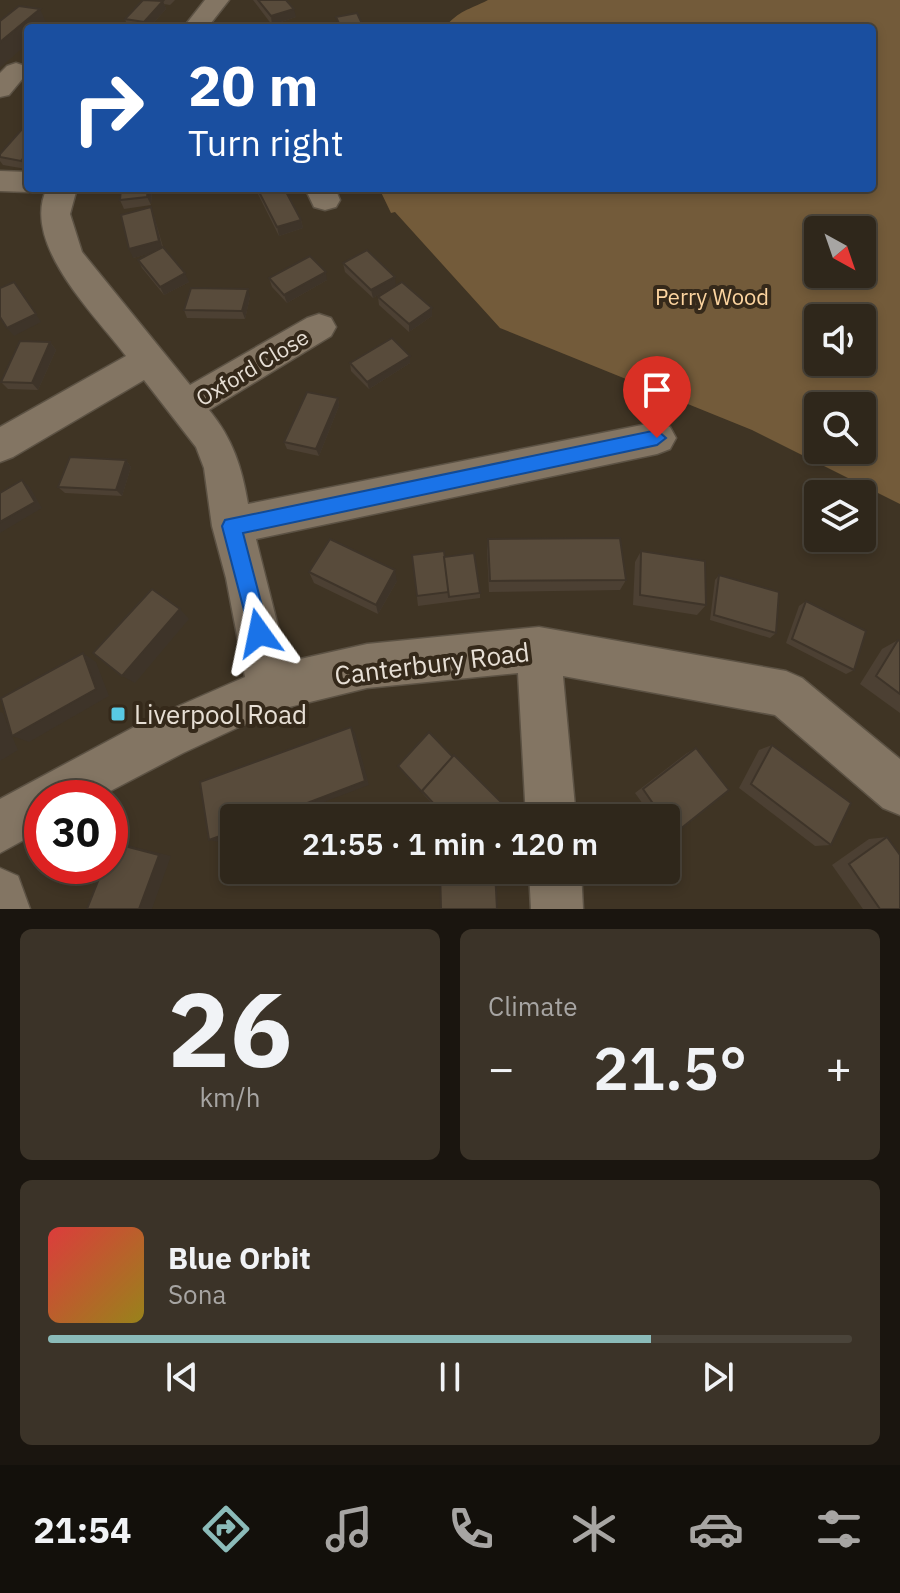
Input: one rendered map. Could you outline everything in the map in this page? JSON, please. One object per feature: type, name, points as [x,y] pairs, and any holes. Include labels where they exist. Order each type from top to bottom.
[{"type":"street","points":[[198,24],[217,0]]},
{"type":"street","points":[[0,181],[24,182]]},
{"type":"street","points":[[60,192],[55,227],[68,257],[211,439],[223,468],[232,526],[247,578],[270,689]]},
{"type":"street","name":"Oxford Close","points":[[185,406],[319,327]]},
{"type":"street","points":[[0,446],[147,361]]},
{"type":"street","points":[[232,526],[657,438]]},
{"type":"street","points":[[539,649],[550,804]]},
{"type":"street","name":"Canterbury Road","points":[[82,780],[166,736],[270,689],[367,666],[539,649],[786,694],[900,791]]},
{"type":"street","name":"Canterbury Road","points":[[0,828],[24,813]]},
{"type":"street","points":[[556,884],[557,909]]},
{"type":"street","points":[[0,894],[4,909]]},
{"type":"green space","name":"Perry Wood","points":[[488,0],[900,0],[900,504],[876,492],[876,480],[852,480],[820,464],[876,464],[876,392],[804,392],[804,456],[752,430],[500,328],[395,212],[391,213],[381,192],[876,192],[876,24],[448,24]]},
{"type":"building","points":[[143,0],[163,1],[144,22],[125,19]]},
{"type":"building","points":[[258,0],[286,0],[294,9],[271,16]]},
{"type":"building","points":[[19,6],[40,9],[0,42],[0,21]]},
{"type":"building","points":[[357,13],[362,24],[339,24],[336,17]]},
{"type":"building","points":[[24,128],[24,158],[21,161],[0,157]]},
{"type":"building","points":[[121,192],[148,192],[147,197],[120,200]]},
{"type":"building","points":[[259,192],[286,192],[301,220],[277,227]]},
{"type":"building","points":[[151,207],[159,241],[129,249],[121,215]]},
{"type":"building","points":[[163,247],[185,273],[160,287],[138,260]]},
{"type":"building","points":[[367,250],[395,277],[371,290],[343,263]]},
{"type":"building","points":[[310,256],[326,272],[284,295],[269,278]]},
{"type":"building","points":[[14,282],[36,314],[7,328],[0,317],[0,288]]},
{"type":"building","points":[[402,282],[432,308],[409,324],[378,297]]},
{"type":"building","points":[[191,288],[248,289],[242,311],[184,310]]},
{"type":"building","points":[[392,338],[410,356],[367,382],[350,363]]},
{"type":"building","points":[[20,341],[50,342],[32,383],[1,382]]},
{"type":"building","points":[[307,392],[338,398],[316,449],[284,442]]},
{"type":"building","points":[[70,457],[126,460],[116,490],[58,487]]},
{"type":"building","points":[[22,480],[35,502],[0,522],[0,493]]},
{"type":"building","points":[[620,538],[626,580],[490,581],[488,539]]},
{"type":"building","points":[[330,539],[395,570],[376,605],[309,572]]},
{"type":"building","points":[[444,551],[449,592],[417,596],[412,555]]},
{"type":"building","points":[[641,551],[705,561],[706,605],[640,595]]},
{"type":"building","points":[[474,553],[480,593],[449,597],[444,557]]},
{"type":"building","points":[[719,575],[779,592],[776,633],[714,615]]},
{"type":"building","points":[[152,589],[180,609],[122,676],[93,653]]},
{"type":"building","points":[[806,601],[866,631],[854,670],[792,639]]},
{"type":"building","points":[[900,641],[900,694],[876,676]]},
{"type":"building","points":[[83,653],[96,689],[12,736],[1,698]]},
{"type":"building","points":[[351,727],[365,781],[305,804],[220,804],[220,836],[209,840],[200,782]]},
{"type":"building","points":[[429,732],[453,757],[423,793],[398,766]]},
{"type":"building","points":[[772,745],[851,803],[831,845],[751,784]]},
{"type":"building","points":[[696,748],[729,790],[680,829],[680,804],[653,804],[643,789]]},
{"type":"building","points":[[454,755],[501,802],[434,804],[422,791]]},
{"type":"building","points":[[887,837],[900,855],[900,909],[880,909],[849,864]]},
{"type":"building","points":[[128,847],[159,855],[139,909],[87,909],[97,884],[128,884]]},
{"type":"building","points":[[440,884],[496,884],[497,909],[441,909]]},
{"type":"place","name":"Liverpool Road","points":[[118,714]]},
{"type":"route","points":[[259,633],[232,526],[657,438]]}]
